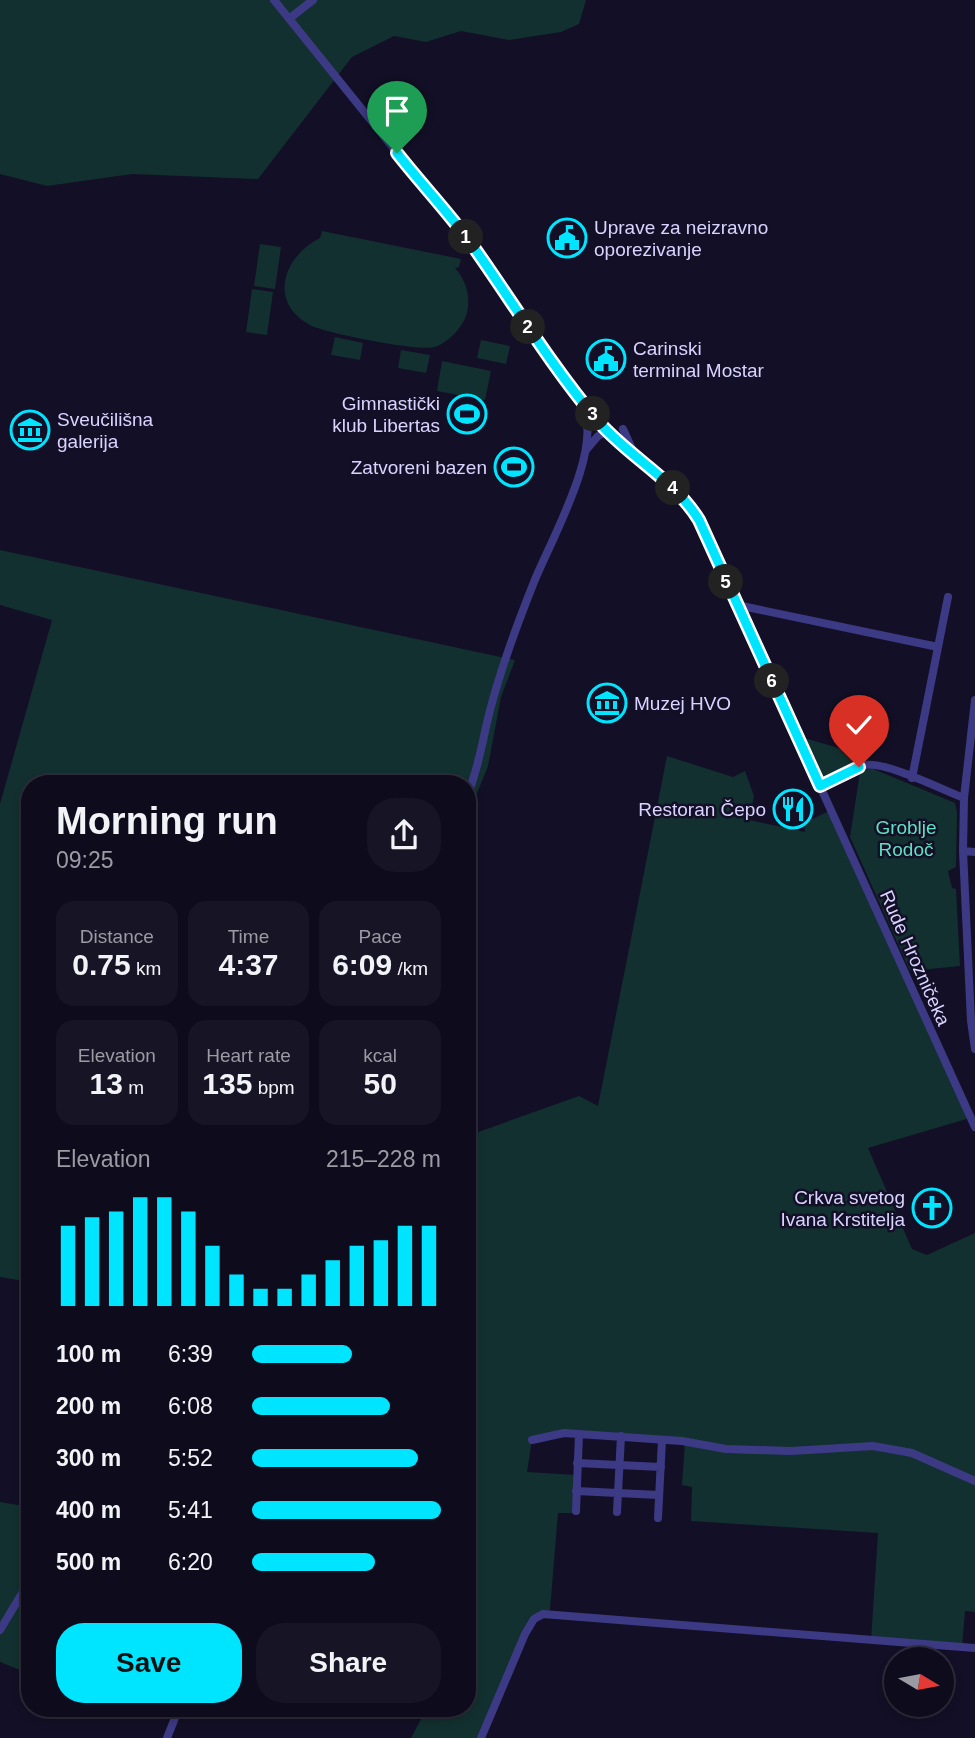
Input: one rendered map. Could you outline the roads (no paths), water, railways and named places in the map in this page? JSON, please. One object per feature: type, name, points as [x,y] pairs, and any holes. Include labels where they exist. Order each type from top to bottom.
[{"type":"street","points":[[274,0],[473,247],[586,414],[588,434],[570,503],[533,584],[500,672],[474,775]]},
{"type":"street","points":[[290,18],[313,0]]},
{"type":"street","name":"Rude Hrozničeka","points":[[570,387],[601,424],[691,507],[699,520],[975,1127]]},
{"type":"street","points":[[588,434],[601,424]]},
{"type":"street","points":[[623,429],[628,445],[638,457]]},
{"type":"street","points":[[583,455],[598,436],[608,431]]},
{"type":"street","points":[[912,778],[948,597]]},
{"type":"street","points":[[737,606],[938,647]]},
{"type":"street","points":[[975,700],[964,798],[963,851],[970,1008],[975,1049]]},
{"type":"street","points":[[820,786],[854,768],[868,764],[884,765],[964,798]]},
{"type":"street","points":[[963,851],[975,852]]},
{"type":"street","points":[[532,1440],[564,1433],[621,1436],[739,1449],[791,1451],[848,1447],[887,1448],[912,1453],[975,1481]]},
{"type":"street","points":[[576,1511],[579,1434]]},
{"type":"street","points":[[617,1512],[621,1436]]},
{"type":"street","points":[[658,1518],[662,1440]]},
{"type":"street","points":[[577,1463],[661,1468]]},
{"type":"street","points":[[576,1491],[659,1495]]},
{"type":"street","points":[[0,1630],[21,1595]]},
{"type":"street","points":[[481,1738],[525,1634],[534,1619],[543,1614],[975,1648]]},
{"type":"street","points":[[167,1738],[175,1717]]},
{"type":"place","name":"Uprave za neizravno oporezivanje","points":[[567,238]]},
{"type":"place","name":"Carinski terminal Mostar","points":[[606,359]]},
{"type":"place","name":"Gimnastički klub Libertas","points":[[467,414]]},
{"type":"place","name":"Sveučilišna galerija","points":[[30,430]]},
{"type":"place","name":"Zatvoreni bazen","points":[[514,467]]},
{"type":"place","name":"Muzej HVO","points":[[607,703]]},
{"type":"place","name":"Restoran Čepo","points":[[793,809]]},
{"type":"place","name":"Crkva svetog Ivana Krstitelja","points":[[932,1208]]},
{"type":"park label","name":"Groblje Rodoč","points":[[906,838]]}]
